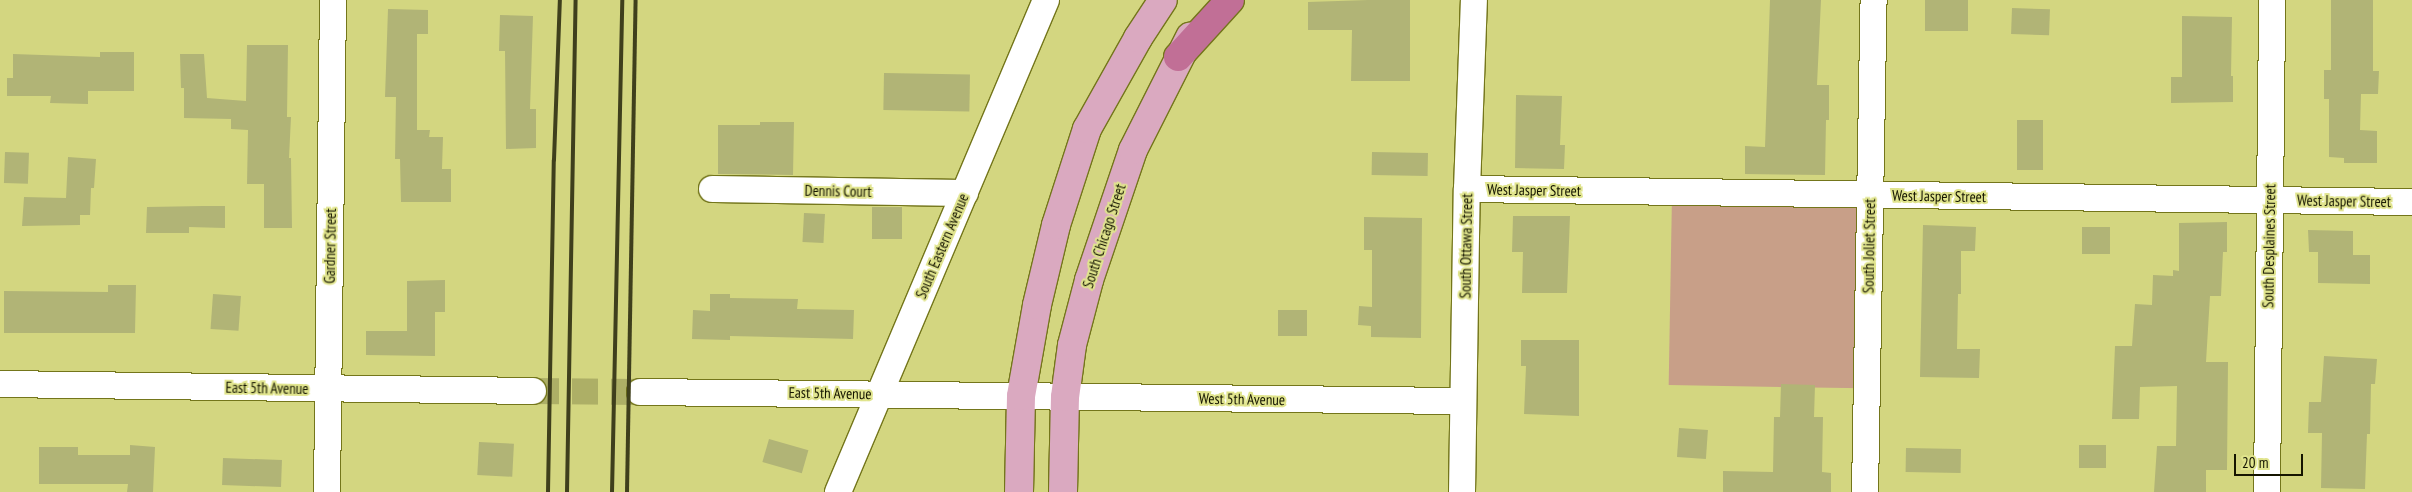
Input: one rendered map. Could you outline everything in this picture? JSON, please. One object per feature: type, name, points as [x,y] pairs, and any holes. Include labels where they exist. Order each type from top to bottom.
[{"type":"highway","points":[[1178,57],[1230,0]]},
{"type":"main road","points":[[1019,492],[1021,396],[1036,305],[1054,234],[1087,129],[1163,0]]},
{"type":"main road","name":"South Chicago Street","points":[[1062,492],[1065,397],[1072,345],[1089,280],[1133,150],[1178,57],[1212,0]]},
{"type":"street","name":"Gardner Street","points":[[327,492],[333,0]]},
{"type":"street","name":"South Eastern Avenue","points":[[838,492],[1046,0]]},
{"type":"street","name":"South Ottawa Street","points":[[1462,492],[1462,401],[1467,189],[1474,0]]},
{"type":"street","name":"South Joliet Street","points":[[1865,492],[1874,0]]},
{"type":"street","name":"South Desplaines Street","points":[[2266,492],[2272,0]]},
{"type":"street","name":"Dennis Court","points":[[712,189],[964,193]]},
{"type":"street","name":"West Jasper Street","points":[[1467,189],[2412,202]]},
{"type":"street","name":"East 5th Avenue","points":[[0,384],[533,391]]},
{"type":"street","name":"East 5th Avenue","points":[[640,392],[1021,396]]},
{"type":"street","name":"West 5th Avenue","points":[[1021,396],[1462,401]]},
{"type":"shaded area","points":[[1672,195],[1867,198],[1864,388],[1669,385]]},
{"type":"building","points":[[1410,0],[1410,81],[1351,81],[1352,30],[1308,30],[1308,2]]},
{"type":"building","points":[[1770,0],[1821,0],[1817,85],[1829,85],[1829,120],[1826,120],[1825,175],[1745,174],[1745,146],[1765,147]]},
{"type":"building","points":[[1925,0],[1968,0],[1968,31],[1925,31]]},
{"type":"building","points":[[2331,0],[2373,0],[2373,71],[2379,71],[2378,94],[2361,94],[2360,130],[2377,131],[2377,163],[2344,163],[2344,158],[2329,157],[2329,99],[2324,99],[2324,70],[2331,70]]},
{"type":"building","points":[[2012,8],[2050,9],[2049,35],[2011,34]]},
{"type":"building","points":[[388,9],[428,10],[428,34],[417,34],[417,130],[430,130],[429,137],[443,137],[442,169],[451,169],[451,202],[401,202],[400,159],[395,159],[396,97],[385,97]]},
{"type":"building","points":[[500,15],[533,16],[530,109],[536,109],[536,148],[506,149],[505,51],[499,51]]},
{"type":"building","points":[[2182,16],[2232,17],[2231,76],[2233,76],[2233,102],[2171,103],[2171,77],[2182,77]]},
{"type":"building","points":[[247,45],[288,45],[287,117],[291,117],[289,158],[291,158],[292,228],[264,228],[264,184],[247,184],[248,130],[231,129],[231,119],[184,118],[184,88],[181,88],[180,54],[204,54],[207,98],[246,101]]},
{"type":"building","points":[[100,52],[134,52],[134,91],[88,91],[88,104],[50,103],[51,96],[7,96],[7,78],[13,78],[13,54],[100,57]]},
{"type":"building","points":[[884,73],[970,75],[969,111],[883,110]]},
{"type":"building","points":[[1516,95],[1562,96],[1560,145],[1565,145],[1564,169],[1515,168]]},
{"type":"building","points":[[2017,120],[2043,120],[2043,170],[2017,170]]},
{"type":"building","points":[[760,122],[794,122],[793,175],[718,174],[718,125],[760,125]]},
{"type":"building","points":[[5,152],[29,153],[28,184],[4,183]]},
{"type":"building","points":[[1372,152],[1428,153],[1428,176],[1372,175]]},
{"type":"building","points":[[68,157],[96,159],[94,188],[91,188],[90,215],[80,215],[80,225],[22,226],[24,197],[66,198]]},
{"type":"building","points":[[225,206],[225,228],[189,227],[189,233],[146,233],[147,207]]},
{"type":"building","points":[[872,207],[902,207],[902,239],[872,239]]},
{"type":"building","points":[[804,213],[825,214],[823,243],[802,242]]},
{"type":"building","points":[[1513,216],[1570,216],[1567,293],[1522,293],[1523,252],[1512,252]]},
{"type":"building","points":[[1364,217],[1422,218],[1421,338],[1371,337],[1371,326],[1358,325],[1359,306],[1372,307],[1372,250],[1364,250]]},
{"type":"building","points":[[2227,222],[2227,252],[2223,252],[2221,296],[2210,296],[2206,362],[2228,362],[2227,470],[2206,470],[2206,492],[2154,492],[2157,446],[2176,446],[2177,386],[2140,387],[2139,419],[2112,419],[2115,346],[2132,346],[2135,304],[2152,305],[2153,275],[2173,276],[2173,270],[2179,271],[2179,223]]},
{"type":"building","points":[[1923,225],[1976,227],[1975,251],[1961,251],[1961,294],[1958,294],[1957,349],[1980,349],[1979,378],[1920,377]]},
{"type":"building","points":[[2082,227],[2110,227],[2110,254],[2082,254]]},
{"type":"building","points":[[2308,230],[2353,231],[2353,255],[2370,255],[2370,284],[2318,283],[2318,252],[2309,252]]},
{"type":"building","points":[[445,280],[445,312],[435,312],[435,356],[366,355],[366,331],[407,331],[407,281]]},
{"type":"building","points":[[108,285],[136,285],[135,333],[4,333],[4,291],[108,292]]},
{"type":"building","points":[[213,294],[241,296],[238,331],[211,329]]},
{"type":"building","points":[[710,294],[730,294],[730,298],[798,299],[797,309],[854,310],[853,339],[730,336],[730,340],[692,339],[693,310],[710,311]]},
{"type":"building","points":[[1278,310],[1307,310],[1307,336],[1278,336]]},
{"type":"building","points":[[1521,340],[1579,340],[1579,416],[1524,414],[1526,366],[1521,366]]},
{"type":"building","points":[[2324,356],[2377,359],[2375,384],[2371,384],[2370,434],[2367,434],[2365,489],[2321,488],[2322,433],[2308,433],[2309,402],[2321,402]]},
{"type":"building","points":[[1781,384],[1815,385],[1814,417],[1823,417],[1822,472],[1831,473],[1831,492],[1723,492],[1723,471],[1773,472],[1774,417],[1780,417]]},
{"type":"building","points":[[1679,428],[1708,430],[1706,459],[1677,457]]},
{"type":"building","points":[[769,439],[808,450],[802,473],[762,462]]},
{"type":"building","points":[[479,442],[514,444],[512,477],[477,475]]},
{"type":"building","points":[[130,445],[155,447],[153,492],[127,492],[128,484],[39,484],[39,447],[78,447],[78,455],[130,455]]},
{"type":"building","points":[[2079,445],[2106,445],[2106,468],[2079,468]]},
{"type":"building","points":[[1906,448],[1961,449],[1961,473],[1906,472]]},
{"type":"building","points":[[223,458],[282,460],[281,487],[222,485]]},
{"type":"tunnel","points":[[533,391],[640,392]]},
{"type":"railway","points":[[548,492],[554,160],[560,0]]},
{"type":"railway","points":[[567,492],[576,0]]},
{"type":"railway","points":[[612,492],[622,0]]},
{"type":"railway","points":[[627,492],[636,0]]}]
